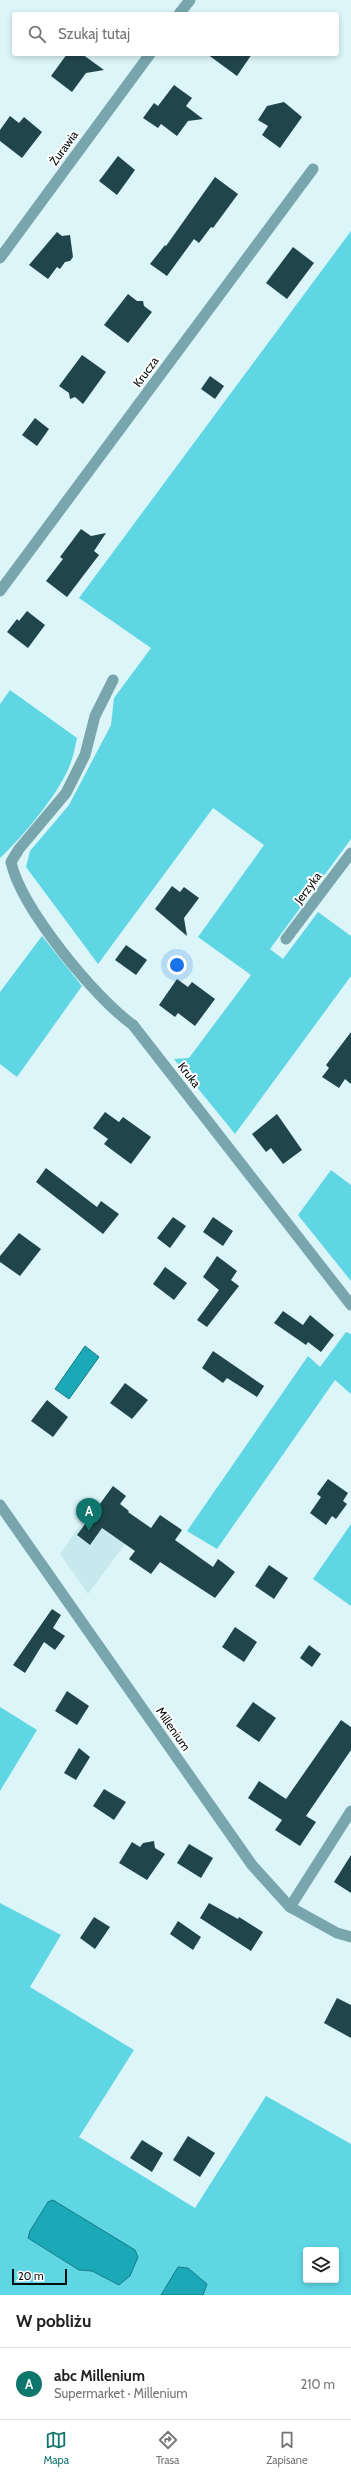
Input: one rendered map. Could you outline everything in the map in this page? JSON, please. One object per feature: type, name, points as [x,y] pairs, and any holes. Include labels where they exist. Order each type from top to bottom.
[{"type":"street","points":[[181,12],[190,0]]},
{"type":"street","name":"Żurawia","points":[[0,258],[149,56]]},
{"type":"street","name":"Krucza","points":[[0,592],[312,169]]},
{"type":"street","name":"Kruka","points":[[113,680],[95,716],[85,755],[66,793],[19,849],[11,862],[15,879],[35,913],[94,990],[133,1025],[351,1305]]},
{"type":"street","name":"Jerzyka","points":[[286,940],[351,853]]},
{"type":"street","name":"Millenium","points":[[0,1505],[252,1865],[290,1907],[337,1933],[351,1937]]},
{"type":"street","points":[[290,1907],[351,1812]]},
{"type":"shaded area","points":[[351,231],[351,839],[270,949],[283,959],[318,912],[351,936],[351,976],[235,1134],[174,1059],[189,1058],[251,975],[198,937],[264,845],[213,808],[98,964],[26,867],[30,851],[69,805],[111,725],[114,698],[151,648],[79,598]]},
{"type":"shaded area","points":[[10,690],[77,738],[71,762],[59,786],[30,826],[0,858],[0,704]]},
{"type":"shaded area","points":[[42,936],[82,986],[17,1077],[0,1064],[0,992]]},
{"type":"shaded area","points":[[331,1170],[351,1185],[351,1281],[298,1215]]},
{"type":"shaded area","points":[[346,1332],[351,1334],[351,1394],[335,1380],[217,1549],[187,1531],[308,1356],[320,1367]]},
{"type":"shaded area","points":[[85,1346],[99,1357],[69,1399],[55,1389]]},
{"type":"shaded area","points":[[86,1517],[89,1519],[90,1545],[103,1526],[125,1544],[88,1594],[60,1554]]},
{"type":"shaded area","points":[[351,1524],[351,1606],[313,1579]]},
{"type":"shaded area","points":[[0,1707],[37,1730],[0,1791]]},
{"type":"shaded area","points":[[0,1903],[61,1935],[30,1987],[134,2050],[79,2137],[195,2208],[266,2096],[351,2144],[351,2295],[0,2295]]},
{"type":"shaded area","points":[[53,2200],[135,2250],[138,2257],[130,2276],[119,2285],[92,2271],[79,2270],[28,2238],[30,2231],[48,2202]]},
{"type":"shaded area","points":[[178,2267],[188,2268],[207,2284],[203,2295],[161,2295]]},
{"type":"building","points":[[66,56],[85,56],[104,70],[86,73],[72,92],[51,76]]},
{"type":"building","points":[[210,56],[251,56],[237,76]]},
{"type":"building","points":[[174,85],[192,98],[186,106],[203,119],[188,121],[177,136],[161,124],[158,128],[143,118],[154,103],[158,106]]},
{"type":"building","points":[[284,102],[302,117],[280,148],[262,135],[268,126],[258,120],[267,106]]},
{"type":"building","points":[[10,116],[19,123],[24,117],[42,132],[22,158],[0,141],[0,130]]},
{"type":"building","points":[[118,156],[135,170],[117,195],[99,181]]},
{"type":"building","points":[[215,177],[238,194],[213,228],[211,227],[199,243],[194,239],[167,276],[150,264],[165,245],[166,246]]},
{"type":"building","points":[[57,232],[62,236],[70,235],[73,257],[70,261],[65,262],[60,269],[57,267],[48,279],[29,265]]},
{"type":"building","points":[[293,247],[314,263],[287,299],[266,283]]},
{"type":"building","points":[[128,294],[137,301],[143,301],[144,306],[152,312],[128,343],[104,325]]},
{"type":"building","points":[[82,355],[106,372],[83,404],[75,397],[70,399],[69,393],[59,386]]},
{"type":"building","points":[[210,376],[224,386],[215,399],[201,389]]},
{"type":"building","points":[[35,418],[49,429],[37,446],[22,435]]},
{"type":"building","points":[[81,529],[91,536],[106,533],[94,551],[99,555],[67,597],[46,581],[63,559],[60,557]]},
{"type":"building","points":[[27,611],[45,625],[28,648],[7,632],[17,619],[19,621]]},
{"type":"building","points":[[172,886],[180,892],[184,887],[199,898],[184,918],[187,936],[155,909]]},
{"type":"building","points":[[126,945],[147,960],[136,975],[115,960]]},
{"type":"building","points":[[177,979],[188,987],[192,982],[215,999],[195,1026],[178,1013],[175,1017],[159,1005]]},
{"type":"building","points":[[351,1032],[351,1084],[345,1079],[339,1088],[322,1077],[329,1068],[326,1065]]},
{"type":"building","points":[[105,1112],[119,1122],[123,1117],[151,1137],[131,1164],[104,1144],[108,1139],[93,1128]]},
{"type":"building","points":[[277,1114],[302,1150],[283,1164],[271,1148],[266,1152],[252,1134]]},
{"type":"building","points":[[46,1168],[97,1207],[101,1201],[119,1214],[103,1234],[36,1182]]},
{"type":"building","points":[[173,1217],[186,1226],[170,1248],[157,1238]]},
{"type":"building","points":[[213,1217],[233,1231],[223,1246],[203,1232]]},
{"type":"building","points":[[19,1233],[41,1249],[20,1276],[0,1262],[0,1256]]},
{"type":"building","points":[[217,1256],[237,1271],[231,1280],[239,1286],[207,1327],[197,1320],[219,1290],[203,1277]]},
{"type":"building","points":[[165,1267],[187,1283],[174,1300],[153,1284]]},
{"type":"building","points":[[283,1311],[303,1325],[310,1315],[334,1335],[321,1352],[308,1342],[306,1345],[274,1323]]},
{"type":"building","points":[[213,1351],[264,1386],[257,1397],[227,1378],[223,1383],[202,1368]]},
{"type":"building","points":[[125,1383],[148,1400],[132,1419],[110,1403]]},
{"type":"building","points":[[47,1400],[68,1417],[53,1437],[31,1421]]},
{"type":"building","points":[[328,1479],[348,1493],[343,1501],[347,1504],[336,1519],[332,1516],[326,1525],[310,1513],[321,1497],[317,1494]]},
{"type":"building","points":[[113,1486],[126,1496],[120,1504],[129,1511],[128,1512],[151,1528],[160,1515],[182,1530],[175,1540],[213,1567],[218,1559],[235,1572],[215,1598],[160,1562],[151,1574],[129,1559],[135,1551],[102,1528],[90,1545],[77,1535]]},
{"type":"building","points":[[269,1565],[288,1578],[274,1599],[255,1586]]},
{"type":"building","points":[[52,1609],[61,1615],[53,1628],[65,1636],[55,1650],[44,1642],[25,1673],[13,1665]]},
{"type":"building","points":[[235,1627],[257,1642],[244,1662],[222,1647]]},
{"type":"building","points":[[309,1645],[321,1654],[312,1667],[300,1658]]},
{"type":"building","points":[[67,1691],[89,1706],[77,1725],[55,1711]]},
{"type":"building","points":[[253,1702],[276,1718],[259,1742],[236,1726]]},
{"type":"building","points":[[341,1720],[351,1727],[351,1750],[306,1816],[316,1822],[300,1846],[275,1830],[282,1820],[248,1798],[259,1781],[286,1799]]},
{"type":"building","points":[[79,1748],[90,1757],[76,1780],[64,1773]]},
{"type":"building","points":[[104,1789],[126,1802],[114,1820],[93,1806]]},
{"type":"building","points":[[154,1841],[155,1848],[165,1854],[147,1880],[119,1863],[132,1842],[140,1847],[143,1843]]},
{"type":"building","points":[[189,1844],[213,1858],[201,1878],[177,1863]]},
{"type":"building","points":[[351,1855],[351,1893],[334,1882]]},
{"type":"building","points":[[209,1903],[238,1919],[239,1917],[263,1932],[251,1951],[200,1918]]},
{"type":"building","points":[[94,1917],[110,1927],[95,1949],[80,1938]]},
{"type":"building","points":[[178,1921],[201,1937],[193,1950],[170,1934]]},
{"type":"building","points":[[337,1998],[351,2005],[351,2038],[324,2023]]},
{"type":"building","points":[[188,2136],[215,2153],[200,2177],[173,2160]]},
{"type":"building","points":[[142,2140],[163,2153],[152,2172],[130,2158]]},
{"type":"place","name":"abc Millenium","points":[[89,1531]]}]
